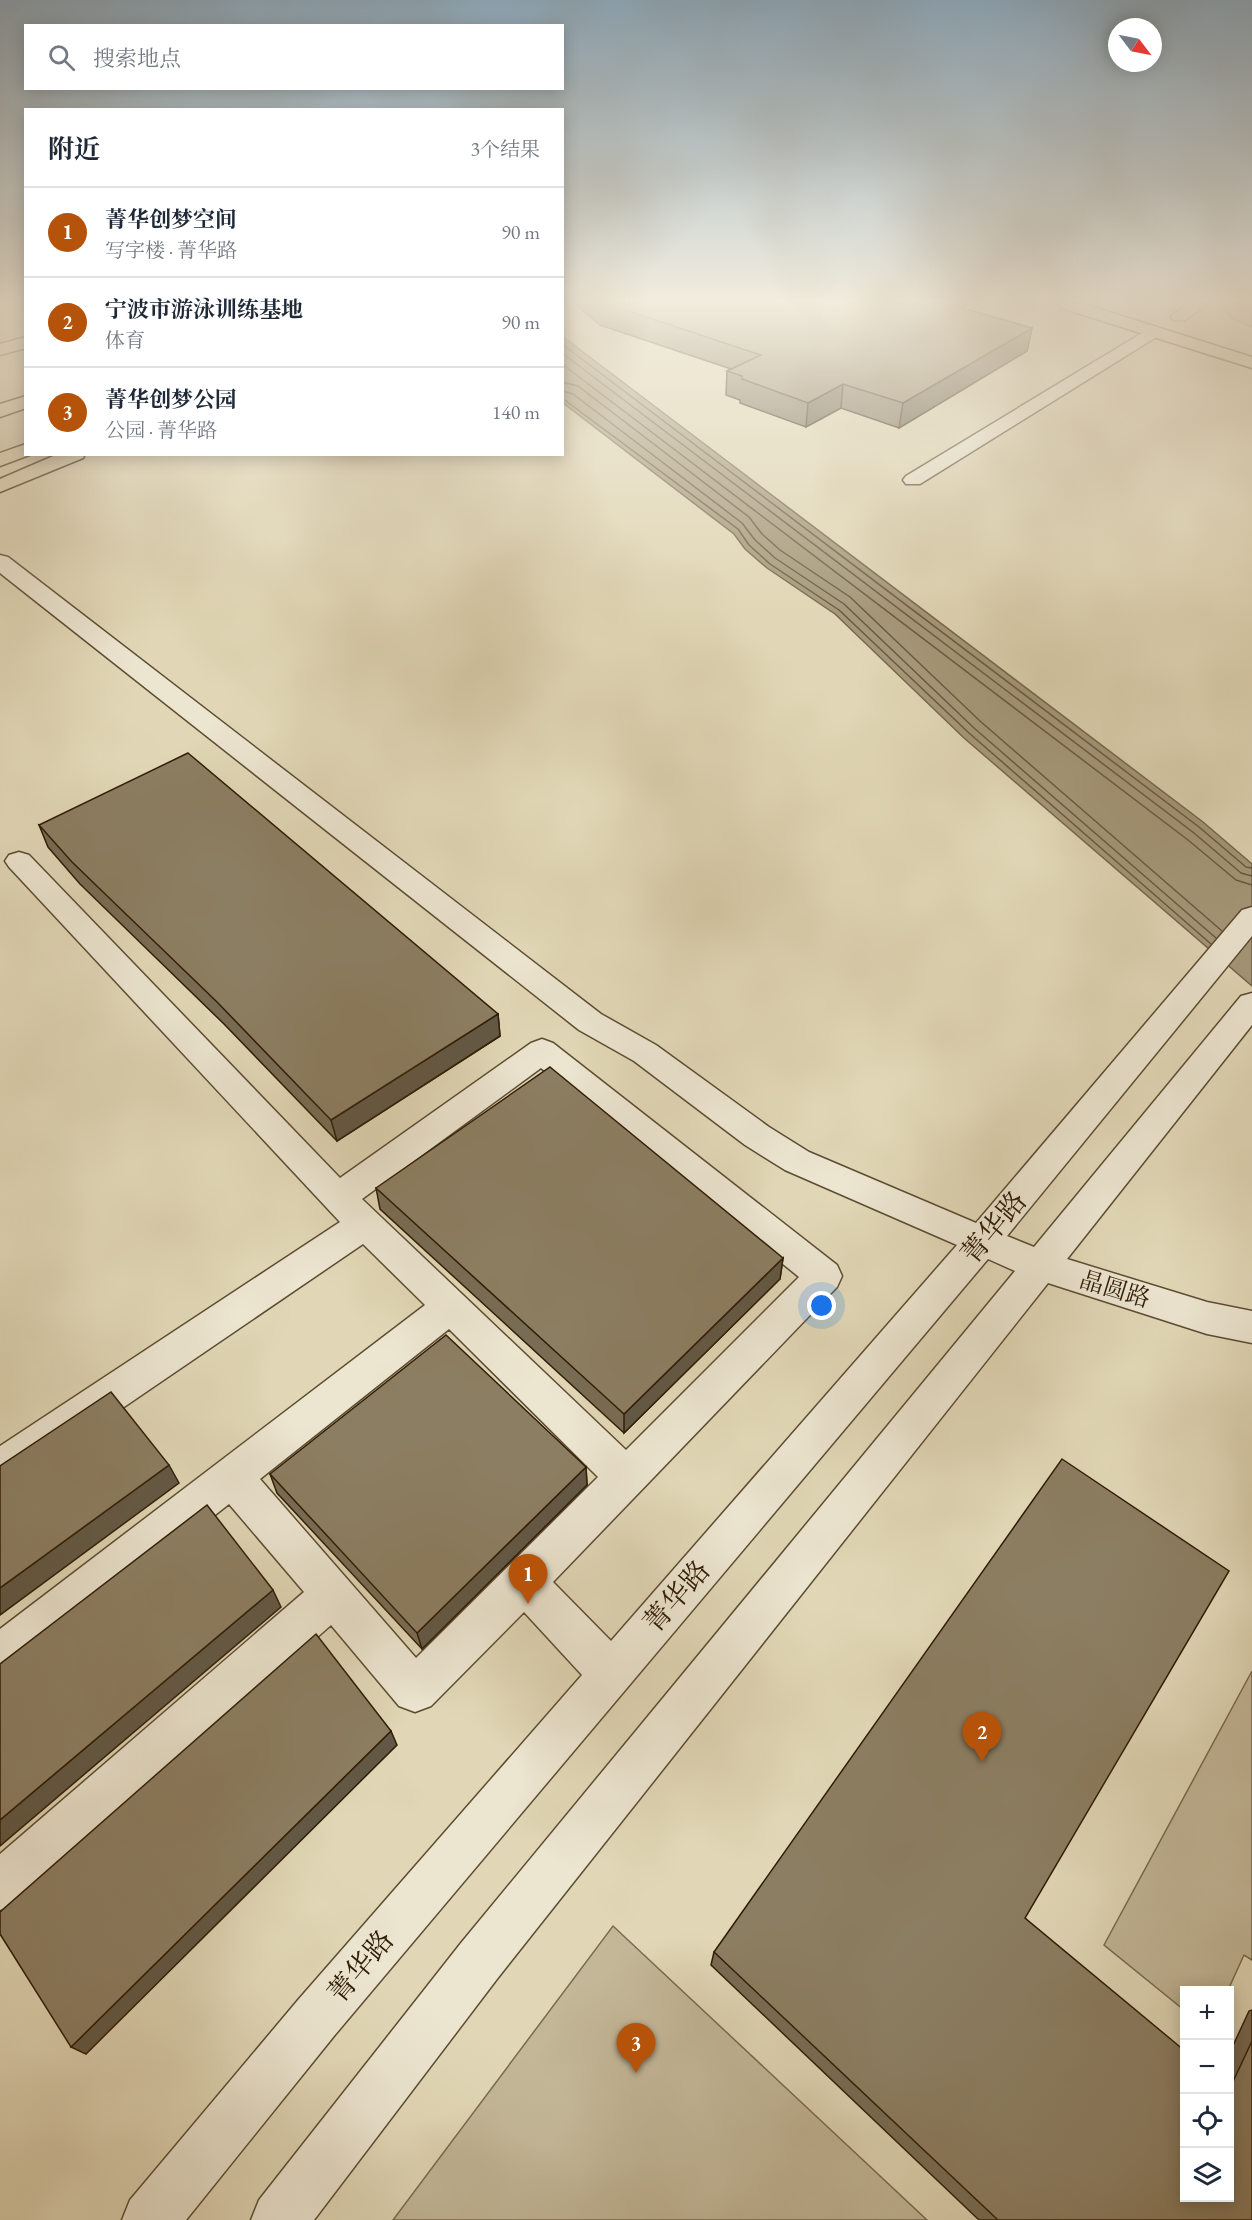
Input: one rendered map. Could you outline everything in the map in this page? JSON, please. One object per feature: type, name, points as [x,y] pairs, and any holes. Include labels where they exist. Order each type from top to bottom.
[{"type":"main road","points":[[0,425],[24,417]]},
{"type":"main road","points":[[0,460],[24,451]]},
{"type":"main road","points":[[0,486],[71,456]]},
{"type":"street","points":[[913,480],[1030,408]]},
{"type":"street","name":"晶圆路","points":[[0,562],[590,1022],[645,1053],[757,1136],[798,1161],[1041,1266],[1207,1318],[1252,1327]]},
{"type":"street","points":[[19,861],[338,1198],[626,1477]]},
{"type":"street","name":"菁华路","points":[[150,2220],[316,2018],[982,1240],[1252,917]]},
{"type":"street","points":[[279,2220],[478,1962],[1252,1004]]},
{"type":"street","points":[[338,1198],[542,1051],[590,1022]]},
{"type":"street","points":[[232,1477],[415,1690],[824,1276],[542,1051]]},
{"type":"street","points":[[0,1469],[365,1224]]},
{"type":"street","points":[[0,1656],[450,1307]]},
{"type":"street","points":[[524,1582],[610,1672]]},
{"type":"street","points":[[0,1886],[333,1595]]},
{"type":"shaded area","points":[[1252,1671],[1252,1960],[1244,1955],[1230,1986],[1180,1986],[1180,2007],[1104,1945]]},
{"type":"shaded area","points":[[613,1926],[927,2220],[393,2220]]},
{"type":"water","points":[[569,408],[656,408],[1203,822],[1252,864],[1252,986],[964,738],[835,614],[767,568],[745,549],[734,534]]},
{"type":"building","points":[[188,753],[498,1014],[331,1120],[217,1002],[72,862],[39,825]]},
{"type":"building","points":[[550,1067],[783,1258],[624,1414],[376,1188]]},
{"type":"building","points":[[446,1335],[586,1467],[417,1633],[270,1474]]},
{"type":"building","points":[[111,1392],[169,1465],[0,1588],[0,1466]]},
{"type":"building","points":[[1062,1459],[1229,1571],[1025,1918],[1180,2047],[1180,2202],[1234,2202],[1234,2079],[1252,2041],[1252,2220],[998,2220],[714,1952]]},
{"type":"building","points":[[207,1505],[273,1590],[0,1820],[0,1664]]},
{"type":"building","points":[[316,1634],[391,1731],[71,2047],[0,1934],[0,1912]]},
{"type":"place","name":"菁华创梦空间","points":[[528,1604]]},
{"type":"place","name":"宁波市游泳训练基地","points":[[982,1762]]},
{"type":"place","name":"菁华创梦公园","points":[[636,2073]]}]
